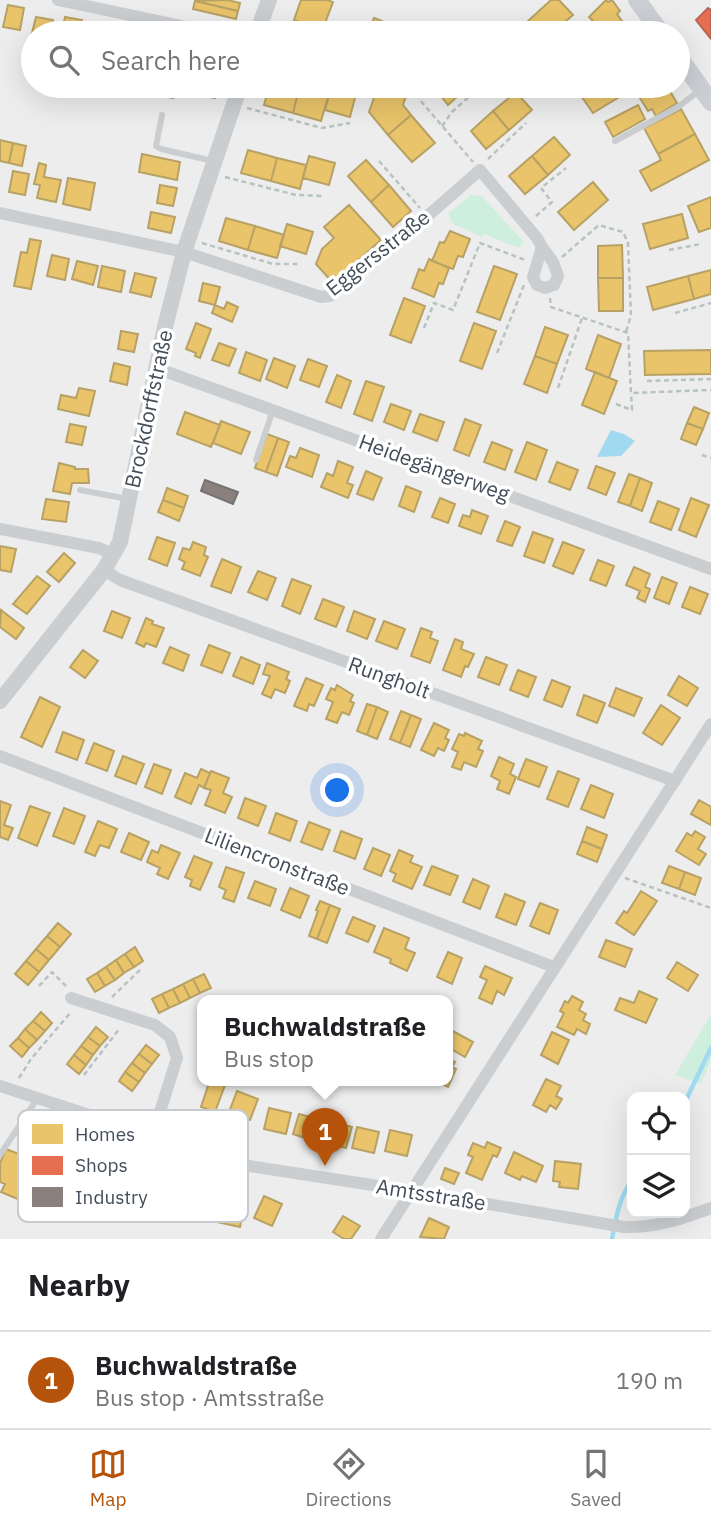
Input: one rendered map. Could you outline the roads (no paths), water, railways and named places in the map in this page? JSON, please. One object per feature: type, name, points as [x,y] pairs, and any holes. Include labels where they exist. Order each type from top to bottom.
[{"type":"main road","points":[[637,0],[652,21]]},
{"type":"main road","points":[[690,73],[706,95]]},
{"type":"street","points":[[58,0],[158,21]]},
{"type":"street","points":[[261,21],[269,0]]},
{"type":"street","name":"Brockdorffstraße","points":[[0,700],[104,570],[120,542],[156,368],[187,245],[235,98]]},
{"type":"street","name":"Eggersstraße","points":[[187,245],[321,297],[330,296],[382,250],[391,248],[480,170],[542,247]]},
{"type":"street","points":[[0,213],[187,245]]},
{"type":"street","points":[[542,247],[554,262],[558,279],[548,288],[539,287],[533,280],[542,247]]},
{"type":"street","name":"Heidegängerweg","points":[[156,368],[711,569]]},
{"type":"street","points":[[0,529],[99,548],[114,555]]},
{"type":"street","name":"Rungholt","points":[[104,570],[120,580],[675,781]]},
{"type":"street","points":[[381,1239],[711,724]]},
{"type":"street","name":"Liliencronstraße","points":[[0,756],[554,967]]},
{"type":"street","points":[[75,1000],[155,1025],[170,1037],[177,1058],[161,1110]]},
{"type":"street","name":"Amtsstraße","points":[[5,1088],[70,1110]]},
{"type":"street","name":"Amtsstraße","points":[[248,1166],[624,1227],[646,1228],[670,1223],[711,1208]]},
{"type":"lane","points":[[615,141],[706,95]]},
{"type":"lane","points":[[162,115],[156,146],[213,167]]},
{"type":"lane","points":[[256,460],[273,410]]},
{"type":"lane","points":[[80,489],[130,500]]},
{"type":"lane","points":[[30,1110],[37,1099]]},
{"type":"lane","points":[[0,1155],[18,1128]]},
{"type":"water","points":[[611,430],[635,441],[621,456],[597,457]]},
{"type":"waterway","points":[[690,1092],[711,1048]]},
{"type":"waterway","points":[[612,1239],[621,1201],[627,1189]]},
{"type":"place","name":"Buchwaldstraße","points":[[325,1166]]}]
